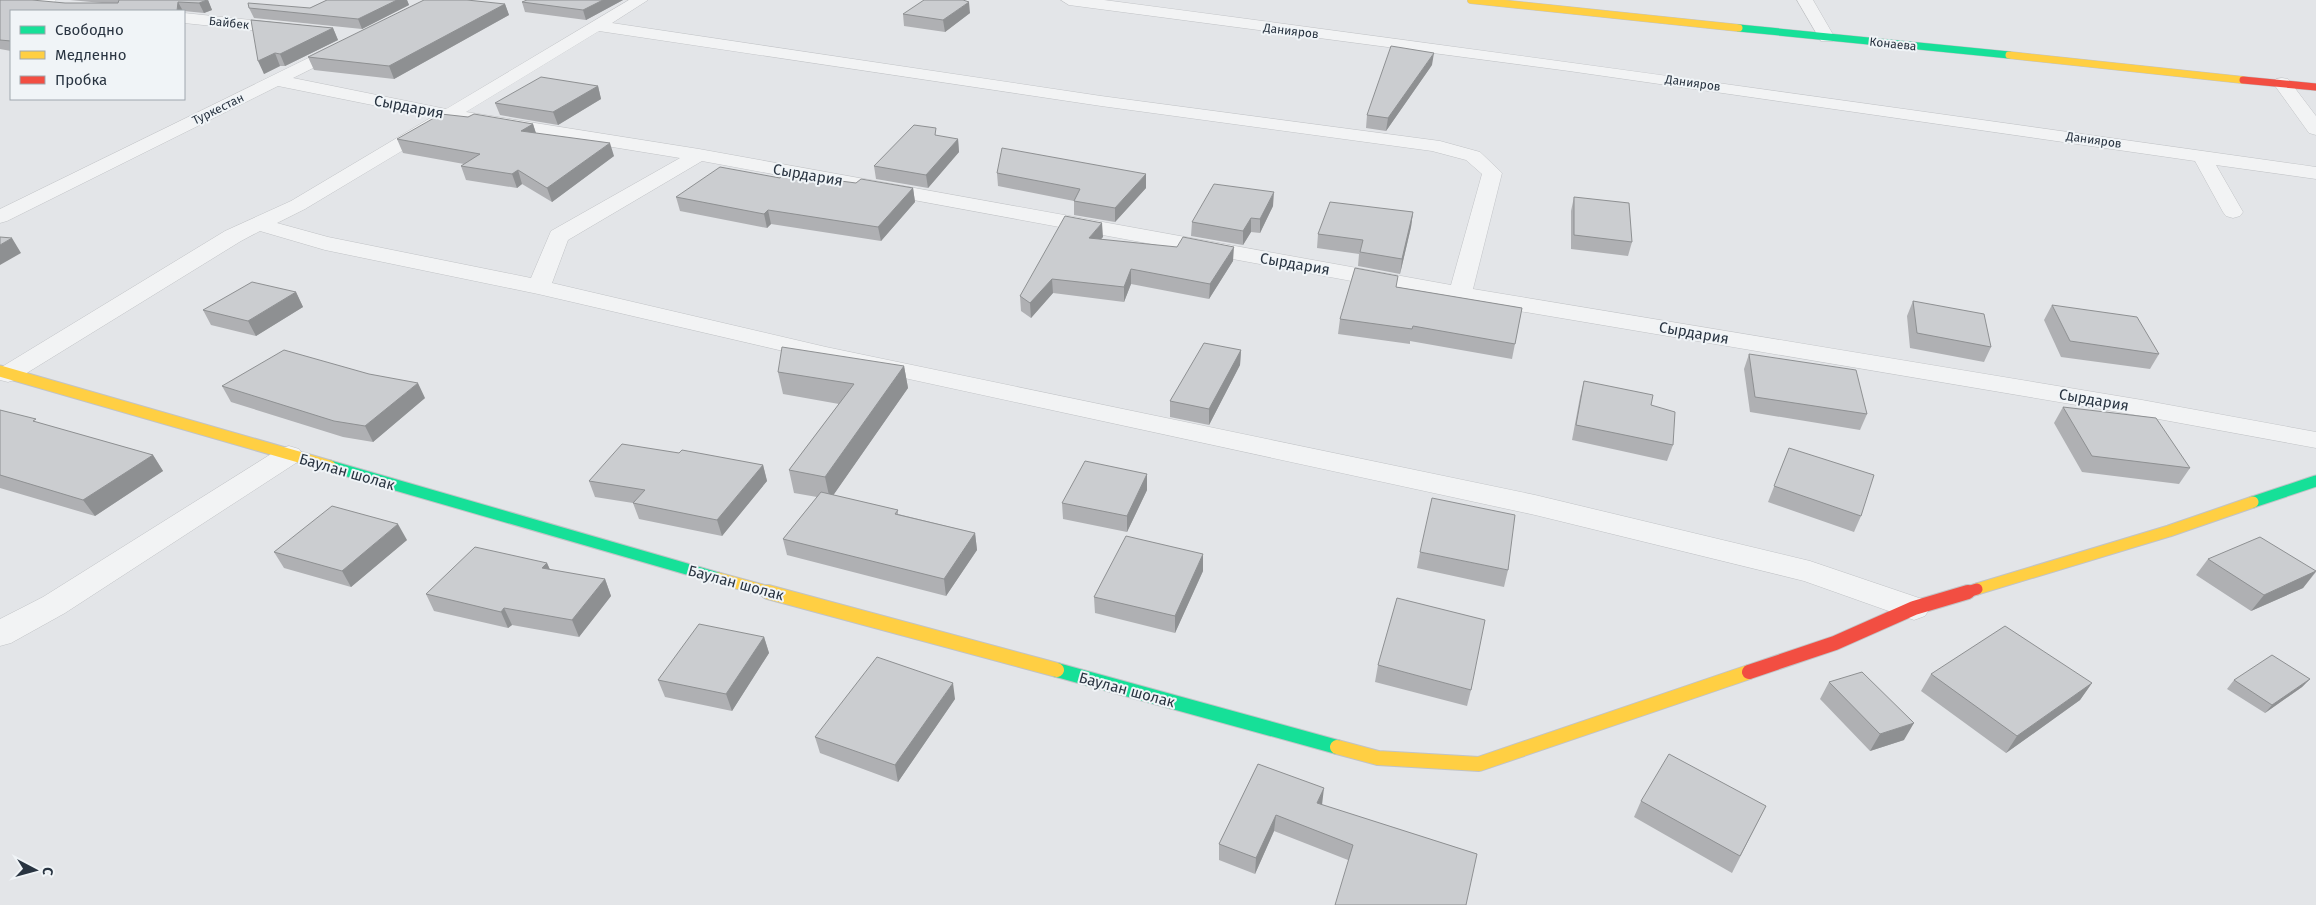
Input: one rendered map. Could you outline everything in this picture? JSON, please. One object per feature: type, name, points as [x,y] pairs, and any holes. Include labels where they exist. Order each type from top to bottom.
[{"type":"street","points":[[4,372],[233,236],[298,205],[640,0]]},
{"type":"street","name":"Данияров","points":[[1069,0],[1570,66],[2316,173]]},
{"type":"street","name":"Конаева","points":[[1471,0],[1827,38],[2316,86]]},
{"type":"street","points":[[1804,0],[1827,38]]},
{"type":"street","points":[[11,10],[48,3]]},
{"type":"street","name":"Байбек","points":[[185,18],[308,30]]},
{"type":"street","points":[[597,26],[1101,101],[1432,145],[1473,156],[1492,173],[1460,294]]},
{"type":"street","name":"Туркестан","points":[[0,218],[360,36],[336,33]]},
{"type":"street","name":"Сырдария","points":[[276,80],[451,115],[699,155],[1460,294],[2142,408],[2316,440]]},
{"type":"street","points":[[2282,83],[2316,129]]},
{"type":"street","points":[[539,287],[559,236],[699,155]]},
{"type":"street","points":[[2201,155],[2233,212]]},
{"type":"street","points":[[257,224],[325,243],[539,287],[622,308],[817,352],[1535,505],[1810,572],[1914,608],[2169,531],[2316,481]]},
{"type":"street","name":"Баулан шолак","points":[[4,372],[699,573],[1378,758],[1479,764],[1835,643],[1914,608]]},
{"type":"street","points":[[0,634],[54,605],[290,455]]},
{"type":"building","points":[[0,0],[118,3],[119,0],[207,0],[199,3],[178,2],[177,10],[10,10],[10,41],[0,40]]},
{"type":"building","points":[[327,0],[397,0],[358,19],[249,8],[248,3],[310,8]]},
{"type":"building","points":[[424,0],[467,0],[505,4],[389,66],[308,57]]},
{"type":"building","points":[[527,0],[603,0],[583,10],[522,2]]},
{"type":"building","points":[[924,0],[963,0],[969,2],[943,20],[903,14]]},
{"type":"building","points":[[251,20],[333,28],[280,54],[275,53],[258,61]]},
{"type":"building","points":[[1391,46],[1434,53],[1388,118],[1367,115]]},
{"type":"building","points":[[541,77],[598,86],[553,112],[495,103]]},
{"type":"building","points":[[441,114],[468,117],[474,114],[533,124],[521,131],[610,143],[547,188],[518,170],[512,174],[461,166],[480,154],[397,139]]},
{"type":"building","points":[[914,125],[936,128],[935,135],[958,139],[926,175],[874,166]]},
{"type":"building","points":[[1002,148],[1146,174],[1115,208],[1074,201],[1080,189],[997,173]]},
{"type":"building","points":[[720,167],[780,178],[782,175],[856,183],[861,179],[913,188],[878,227],[768,210],[764,214],[676,197]]},
{"type":"building","points":[[1214,184],[1274,192],[1260,219],[1251,218],[1243,231],[1192,222]]},
{"type":"building","points":[[1574,197],[1629,203],[1632,242],[1574,235]]},
{"type":"building","points":[[1330,202],[1413,212],[1402,259],[1360,252],[1363,240],[1318,234]]},
{"type":"building","points":[[1065,216],[1102,223],[1089,238],[1177,247],[1183,237],[1234,247],[1210,284],[1131,269],[1124,287],[1052,279],[1030,303],[1020,296]]},
{"type":"building","points":[[0,237],[12,238],[0,245]]},
{"type":"building","points":[[1355,268],[1398,276],[1396,287],[1522,308],[1515,344],[1413,326],[1412,329],[1340,319]]},
{"type":"building","points":[[252,282],[296,292],[248,321],[203,310]]},
{"type":"building","points":[[1913,301],[1984,314],[1991,347],[1917,333]]},
{"type":"building","points":[[2052,305],[2137,317],[2159,354],[2070,341]]},
{"type":"building","points":[[1204,343],[1241,350],[1209,409],[1170,401]]},
{"type":"building","points":[[782,347],[904,366],[825,477],[789,470],[854,384],[778,372]]},
{"type":"building","points":[[284,350],[369,374],[418,383],[365,426],[334,421],[222,386]]},
{"type":"building","points":[[1749,354],[1856,370],[1867,414],[1755,397]]},
{"type":"building","points":[[1584,381],[1653,395],[1651,405],[1675,412],[1673,445],[1576,425]]},
{"type":"building","points":[[2063,407],[2156,418],[2190,468],[2092,456]]},
{"type":"building","points":[[0,410],[36,419],[33,421],[153,455],[83,500],[0,475]]},
{"type":"building","points":[[622,444],[679,453],[682,450],[763,465],[717,520],[633,503],[645,490],[589,481]]},
{"type":"building","points":[[1789,448],[1874,475],[1861,516],[1774,486]]},
{"type":"building","points":[[1085,461],[1147,474],[1127,516],[1062,503]]},
{"type":"building","points":[[821,492],[898,510],[895,514],[975,533],[944,579],[783,539]]},
{"type":"building","points":[[1432,498],[1515,515],[1508,570],[1420,552]]},
{"type":"building","points":[[332,506],[398,524],[342,571],[274,552]]},
{"type":"building","points":[[1126,536],[1203,554],[1175,616],[1094,597]]},
{"type":"building","points":[[2260,537],[2316,571],[2264,595],[2208,559]]},
{"type":"building","points":[[475,547],[547,563],[542,568],[605,579],[572,620],[504,608],[501,612],[426,594]]},
{"type":"building","points":[[1397,598],[1485,620],[1471,690],[1378,665]]},
{"type":"building","points":[[699,624],[764,637],[726,694],[658,680]]},
{"type":"building","points":[[2005,626],[2092,683],[2017,736],[1931,674]]},
{"type":"building","points":[[2272,655],[2310,679],[2272,705],[2234,680]]},
{"type":"building","points":[[877,657],[953,683],[895,765],[815,737]]},
{"type":"building","points":[[1862,672],[1914,723],[1880,734],[1829,682]]},
{"type":"building","points":[[1669,754],[1766,806],[1740,856],[1641,801]]},
{"type":"building","points":[[1258,764],[1324,788],[1317,803],[1477,854],[1466,905],[1335,905],[1353,845],[1276,815],[1256,858],[1219,844]]},
{"type":"traffic: fast","points":[[1739,28],[2009,55]]},
{"type":"traffic: fast","points":[[330,466],[718,578]]},
{"type":"traffic: fast","points":[[2253,502],[2316,481]]},
{"type":"traffic: fast","points":[[1057,670],[1337,747]]},
{"type":"traffic: slow","points":[[1471,0],[1739,28]]},
{"type":"traffic: slow","points":[[2009,55],[2243,80]]},
{"type":"traffic: slow","points":[[0,371],[330,466]]},
{"type":"traffic: slow","points":[[1977,589],[2169,531],[2253,502]]},
{"type":"traffic: slow","points":[[718,578],[1057,670]]},
{"type":"traffic: slow","points":[[1337,747],[1378,758],[1479,764],[1749,672]]},
{"type":"traffic: jam","points":[[2243,80],[2316,87]]},
{"type":"traffic: jam","points":[[1749,672],[1835,643],[1914,608],[1977,589]]}]
